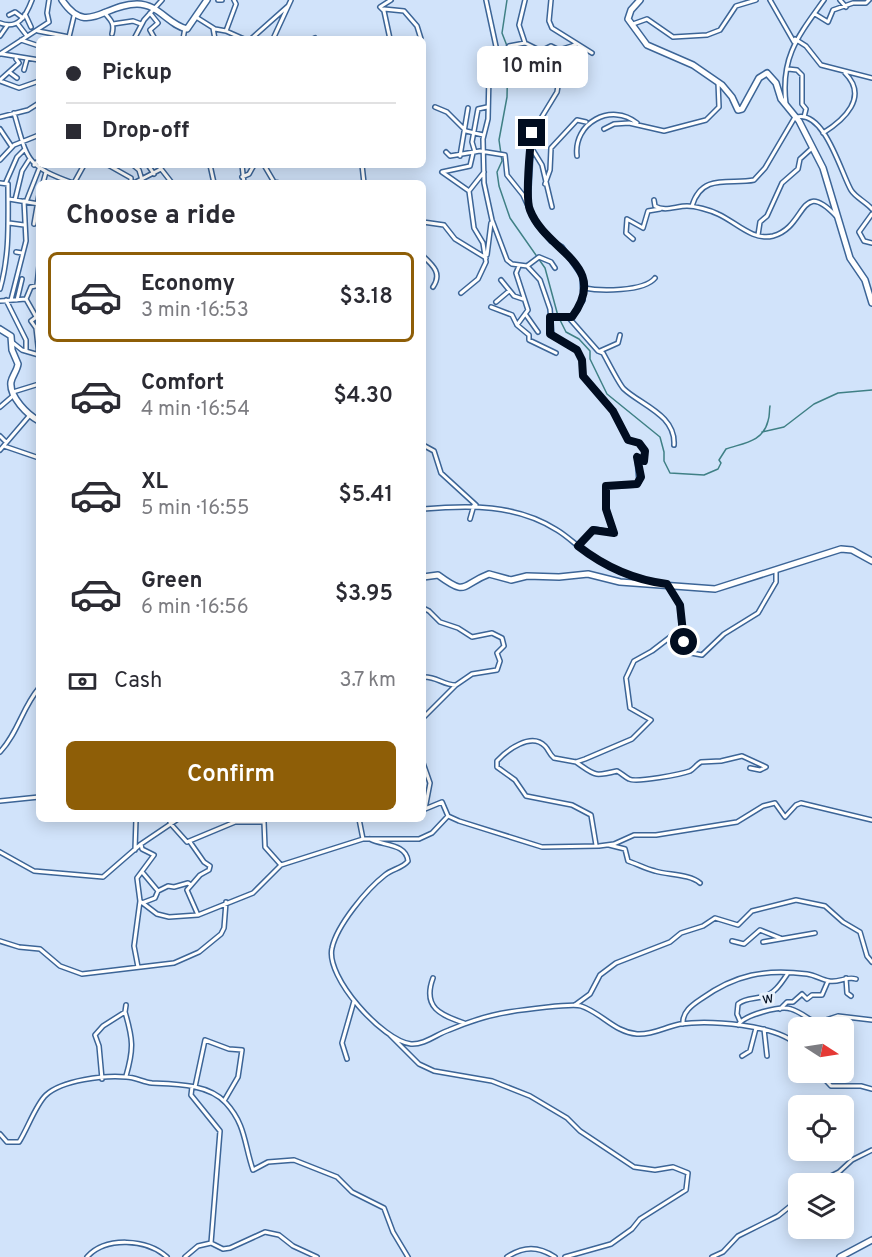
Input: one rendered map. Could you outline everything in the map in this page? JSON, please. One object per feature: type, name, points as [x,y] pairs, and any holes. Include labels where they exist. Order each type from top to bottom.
[{"type":"main road","points":[[62,0],[74,16],[86,18],[137,4],[155,9],[185,28],[189,28],[207,0]]},
{"type":"main road","points":[[640,0],[628,15],[631,25],[647,45],[670,53],[718,82],[729,92],[740,111],[759,78],[767,73],[772,76],[781,99],[799,116],[823,168],[850,258],[865,280],[872,303]]},
{"type":"main road","points":[[0,328],[7,332],[12,342],[12,350],[18,366],[11,381],[13,393],[30,415],[36,419]]},
{"type":"main road","points":[[426,576],[438,574],[451,586],[458,588],[470,586],[489,574],[512,580],[527,576],[559,577],[588,574],[620,582],[648,582],[715,589],[846,549],[872,561]]},
{"type":"main road","points":[[840,1257],[872,1240]]},
{"type":"street","points":[[0,23],[7,26],[17,24],[23,18],[32,0]]},
{"type":"street","points":[[1,54],[50,22],[47,13],[49,0]]},
{"type":"street","points":[[117,0],[118,8]]},
{"type":"street","points":[[135,36],[141,24],[160,0]]},
{"type":"street","points":[[226,31],[236,5],[234,0]]},
{"type":"street","points":[[274,36],[291,0]]},
{"type":"street","points":[[389,36],[384,9],[380,7],[391,0]]},
{"type":"street","points":[[461,294],[478,279],[486,258],[492,228],[482,151],[489,74],[497,46],[486,0]]},
{"type":"street","points":[[525,0],[519,23],[525,43]]},
{"type":"street","points":[[528,205],[530,145],[533,131],[557,92],[562,61],[581,52],[552,28],[549,21],[551,0]]},
{"type":"street","points":[[631,25],[646,19],[674,37],[707,35],[720,30],[736,6],[756,0]]},
{"type":"street","points":[[770,0],[795,41],[806,46],[821,65],[872,78]]},
{"type":"street","points":[[786,105],[788,69],[795,41],[824,0]]},
{"type":"street","points":[[840,0],[846,7]]},
{"type":"street","points":[[814,13],[828,22],[831,12],[853,3],[866,3],[869,0]]},
{"type":"street","points":[[254,36],[288,6]]},
{"type":"street","points":[[384,9],[404,11],[417,26],[420,36]]},
{"type":"street","points":[[9,15],[15,12],[23,18]]},
{"type":"street","points":[[104,12],[110,16],[113,24],[112,34]]},
{"type":"street","points":[[150,13],[158,23],[150,30],[153,36]]},
{"type":"street","points":[[25,14],[31,27]]},
{"type":"street","points":[[69,36],[74,16]]},
{"type":"street","points":[[196,17],[213,28],[237,36]]},
{"type":"street","points":[[113,24],[133,21],[141,24]]},
{"type":"street","points":[[17,24],[27,36]]},
{"type":"street","points":[[0,36],[7,26]]},
{"type":"street","points":[[184,36],[185,28]]},
{"type":"street","points":[[213,28],[214,36]]},
{"type":"street","points":[[39,30],[62,36]]},
{"type":"street","points":[[21,40],[24,44],[36,46]]},
{"type":"street","points":[[489,74],[506,49],[525,43],[541,51],[551,46],[559,50],[574,45],[592,53]]},
{"type":"street","points":[[1,54],[36,60]]},
{"type":"street","points":[[15,57],[20,63],[0,82],[19,88],[36,82]]},
{"type":"street","points":[[24,70],[27,59]]},
{"type":"street","points":[[692,207],[703,190],[716,183],[754,180],[765,168],[784,132],[806,110],[802,104],[802,75],[797,70],[788,69]]},
{"type":"street","points":[[9,72],[17,78]]},
{"type":"street","points":[[823,133],[845,118],[854,104],[854,86],[844,72]]},
{"type":"street","points":[[545,184],[554,144],[577,120],[588,123],[616,114],[648,129],[664,131],[706,120],[718,107],[718,82]]},
{"type":"street","points":[[0,117],[28,110],[36,105]]},
{"type":"street","points":[[435,107],[447,112],[464,130],[483,135]]},
{"type":"street","points":[[460,156],[468,108]]},
{"type":"street","points":[[469,191],[442,172],[470,166],[474,152],[478,108],[487,108]]},
{"type":"street","points":[[14,113],[29,160],[34,165]]},
{"type":"street","points":[[799,116],[823,133],[832,144],[852,192],[872,209]]},
{"type":"street","points":[[577,156],[578,141],[588,123]]},
{"type":"street","points":[[604,129],[614,124],[638,124]]},
{"type":"street","points":[[0,129],[12,147]]},
{"type":"street","points":[[1,158],[12,147],[36,136]]},
{"type":"street","points":[[530,145],[542,165],[552,207]]},
{"type":"street","points":[[0,289],[6,268],[9,223],[6,182],[17,157],[26,149]]},
{"type":"street","points":[[758,235],[760,222],[767,216],[782,183],[798,169],[800,159],[812,149]]},
{"type":"street","points":[[447,152],[449,155],[460,156],[482,151],[505,154],[507,175],[545,235],[562,247],[580,272],[584,288],[582,303],[568,318]]},
{"type":"street","points":[[15,200],[22,171],[29,160]]},
{"type":"street","points":[[113,168],[131,180]]},
{"type":"street","points":[[137,168],[142,180],[161,168]]},
{"type":"street","points":[[150,168],[154,174]]},
{"type":"street","points":[[242,168],[243,180]]},
{"type":"street","points":[[242,177],[252,168]]},
{"type":"street","points":[[11,300],[26,237],[25,201],[39,169],[62,179],[66,173]]},
{"type":"street","points":[[44,180],[46,172]]},
{"type":"street","points":[[484,172],[469,191],[474,228],[483,243],[486,258]]},
{"type":"street","points":[[0,183],[6,182]]},
{"type":"street","points":[[9,199],[36,204]]},
{"type":"street","points":[[654,200],[655,206],[660,209]]},
{"type":"street","points":[[633,239],[626,233],[627,219],[643,228],[647,212],[660,209],[692,207],[717,214],[737,227],[758,235],[774,236],[796,222],[805,204],[812,201],[823,203],[836,216]]},
{"type":"street","points":[[34,224],[36,211]]},
{"type":"street","points":[[872,214],[859,232],[864,241],[872,243]]},
{"type":"street","points":[[491,216],[507,260],[519,266],[527,266],[539,257],[546,259],[555,268]]},
{"type":"street","points":[[426,222],[444,225],[455,239],[486,258]]},
{"type":"street","points":[[9,223],[24,225]]},
{"type":"street","points":[[16,252],[22,253]]},
{"type":"street","points":[[426,259],[434,267],[439,277],[433,287]]},
{"type":"street","points":[[517,325],[528,310],[516,273],[519,266]]},
{"type":"street","points":[[527,266],[540,280],[550,317],[550,334],[577,350],[582,360],[586,381],[613,411],[628,440],[639,443],[645,450],[644,461],[637,457],[641,477],[637,484],[606,486],[606,509],[614,533],[593,530],[578,546]]},
{"type":"street","points":[[584,288],[607,291],[648,285],[655,278]]},
{"type":"street","points":[[17,300],[22,279]]},
{"type":"street","points":[[501,280],[509,291],[523,299]]},
{"type":"street","points":[[36,285],[31,286],[26,299],[35,318],[31,321],[36,328]]},
{"type":"street","points":[[496,302],[509,291]]},
{"type":"street","points":[[0,301],[26,299]]},
{"type":"street","points":[[6,300],[26,340],[26,351]]},
{"type":"street","points":[[491,307],[512,315],[517,325],[529,335],[529,340],[556,353]]},
{"type":"street","points":[[526,315],[538,332]]},
{"type":"street","points":[[550,317],[568,318],[600,351],[614,370],[621,387],[666,420],[675,435],[674,445]]},
{"type":"street","points":[[600,351],[618,343],[620,335]]},
{"type":"street","points":[[12,342],[36,354]]},
{"type":"street","points":[[0,407],[13,393],[36,385]]},
{"type":"street","points":[[0,450],[30,415]]},
{"type":"street","points":[[0,436],[5,444],[36,457]]},
{"type":"street","points":[[426,447],[434,451],[441,473],[475,505]]},
{"type":"street","points":[[470,519],[475,505]]},
{"type":"street","points":[[426,509],[475,505],[515,512],[544,523],[625,574],[648,582]]},
{"type":"street","points":[[667,584],[680,605],[683,639],[690,652],[703,655],[724,634],[758,613],[776,582],[776,571]]},
{"type":"street","points":[[426,610],[440,622],[458,628],[472,637],[492,633],[502,638],[504,646],[497,653],[500,661],[497,670],[472,674],[456,685],[426,715]]},
{"type":"street","points":[[576,762],[632,739],[649,723],[651,720],[630,708],[627,675],[634,661],[652,651],[682,628]]},
{"type":"street","points":[[426,677],[435,677],[445,684],[456,685]]},
{"type":"street","points":[[0,752],[20,726],[28,701],[36,692]]},
{"type":"street","points":[[596,846],[591,814],[572,805],[526,796],[515,780],[497,764],[508,749],[534,740],[544,745],[554,758],[576,762],[594,775],[601,777],[617,771],[629,779],[639,780],[657,776],[678,776],[692,771],[701,762],[721,761],[738,756],[766,766],[760,770],[750,768]]},
{"type":"street","points":[[426,772],[430,783],[426,800]]},
{"type":"street","points":[[0,801],[36,796]]},
{"type":"street","points":[[426,807],[442,802],[448,816],[537,846],[596,846],[634,835],[656,835],[737,822],[763,806],[775,803],[785,817],[801,803],[872,820]]},
{"type":"street","points":[[141,902],[157,914],[169,918],[198,915],[253,892],[281,866],[363,839],[419,839],[432,833],[448,816]]},
{"type":"street","points":[[135,850],[136,822]]},
{"type":"street","points":[[0,852],[29,870],[100,878],[107,875],[141,844],[173,822]]},
{"type":"street","points":[[189,842],[235,822]]},
{"type":"street","points":[[263,822],[263,844],[281,866]]},
{"type":"street","points":[[360,822],[363,839]]},
{"type":"street","points":[[170,824],[210,866],[209,870],[187,890],[198,915]]},
{"type":"street","points":[[370,839],[401,849],[408,859],[405,865],[385,875],[364,896],[333,943],[332,957],[336,972],[354,1001],[400,1041],[414,1044],[465,1023],[506,1012],[575,1005],[594,1012],[617,1030],[627,1033],[651,1034],[683,1024],[739,1023],[764,1029],[788,1041]]},
{"type":"street","points":[[138,967],[134,946],[141,902],[137,880],[154,855],[142,849],[141,844]]},
{"type":"street","points":[[607,844],[625,849],[628,861],[658,872],[678,873],[700,883]]},
{"type":"street","points":[[143,873],[158,891]]},
{"type":"street","points":[[141,902],[155,898],[158,891],[168,886],[174,887],[188,883],[191,885]]},
{"type":"street","points":[[575,1005],[590,994],[600,975],[616,963],[670,942],[681,933],[703,926],[716,918],[738,925],[752,911],[796,900],[825,906],[843,922],[860,932],[867,956],[872,962]]},
{"type":"street","points":[[0,941],[19,947],[39,949],[60,966],[82,974],[178,962],[199,952],[223,931],[226,902]]},
{"type":"street","points":[[732,941],[744,944],[761,930],[780,938]]},
{"type":"street","points":[[763,942],[815,933]]},
{"type":"street","points":[[683,1024],[684,1014],[693,1005],[735,979],[746,975],[788,973],[808,974],[828,981],[846,978],[857,980]]},
{"type":"street","points":[[739,1023],[738,1004],[743,1000],[763,998],[772,990],[777,990],[788,973]]},
{"type":"street","points":[[433,978],[429,988],[436,1011],[443,1017],[465,1023]]},
{"type":"street","points":[[846,978],[847,993],[851,996]]},
{"type":"street","points":[[780,1009],[788,1001],[793,1002],[802,994],[806,999],[812,995],[822,995],[828,981]]},
{"type":"street","points":[[347,1059],[342,1043],[354,1001]]},
{"type":"street","points":[[126,1005],[124,1012],[132,1034],[131,1063],[126,1077]]},
{"type":"street","name":"w","points":[[739,1023],[755,1013],[791,1008],[817,1023],[838,1016],[872,1020]]},
{"type":"street","points":[[102,1079],[100,1050],[95,1034],[124,1012]]},
{"type":"street","points":[[742,1056],[750,1051],[756,1027]]},
{"type":"street","points":[[764,1029],[767,1056]]},
{"type":"street","points":[[390,1033],[399,1046],[419,1064],[434,1071],[458,1077],[492,1081],[529,1096],[567,1118],[580,1131],[629,1164],[644,1169],[674,1167],[688,1173],[686,1190],[640,1219],[613,1243],[565,1257]]},
{"type":"street","points":[[211,1244],[220,1132],[189,1091],[194,1087],[205,1040],[229,1049],[242,1050],[238,1077],[224,1101]]},
{"type":"street","points":[[0,1134],[7,1142],[17,1143],[48,1094],[74,1081],[126,1077],[194,1087],[224,1101],[244,1129],[245,1146],[254,1170],[268,1162],[292,1160],[338,1177],[352,1192],[384,1208],[393,1232],[408,1257]]},
{"type":"street","points":[[828,1083],[831,1086],[872,1089]]},
{"type":"street","points":[[837,1173],[852,1160],[872,1150]]},
{"type":"street","points":[[712,1257],[723,1252],[738,1236],[778,1216],[788,1208]]},
{"type":"street","points":[[185,1257],[198,1246],[211,1244],[227,1249],[257,1233],[269,1232],[318,1257]]},
{"type":"street","points":[[87,1257],[98,1249],[132,1242],[156,1249],[167,1257]]},
{"type":"street","points":[[507,1257],[518,1251],[536,1248],[545,1250],[555,1257]]},
{"type":"waterway","points":[[507,0],[502,33],[507,46]]},
{"type":"waterway","points":[[508,50],[507,97],[499,140],[502,161],[497,172],[499,186],[510,218],[545,268],[558,316],[566,332],[579,339],[590,351],[590,359],[607,394],[660,437],[664,461],[670,473],[704,475],[718,469],[721,463],[719,460],[726,449],[752,441],[762,433],[769,419],[770,406]]},
{"type":"waterway","points":[[762,432],[784,427],[814,404],[838,393],[872,390]]},
{"type":"route","points":[[532,133],[528,205],[533,218],[545,235],[562,247],[580,272],[584,288],[582,303],[572,317],[550,317],[550,334],[577,350],[582,360],[586,381],[613,411],[626,438],[639,443],[645,451],[644,461],[639,456],[637,457],[641,477],[637,484],[606,485],[606,509],[614,533],[594,529],[578,546],[591,556],[625,574],[648,582],[667,584],[680,605],[684,642]]}]
